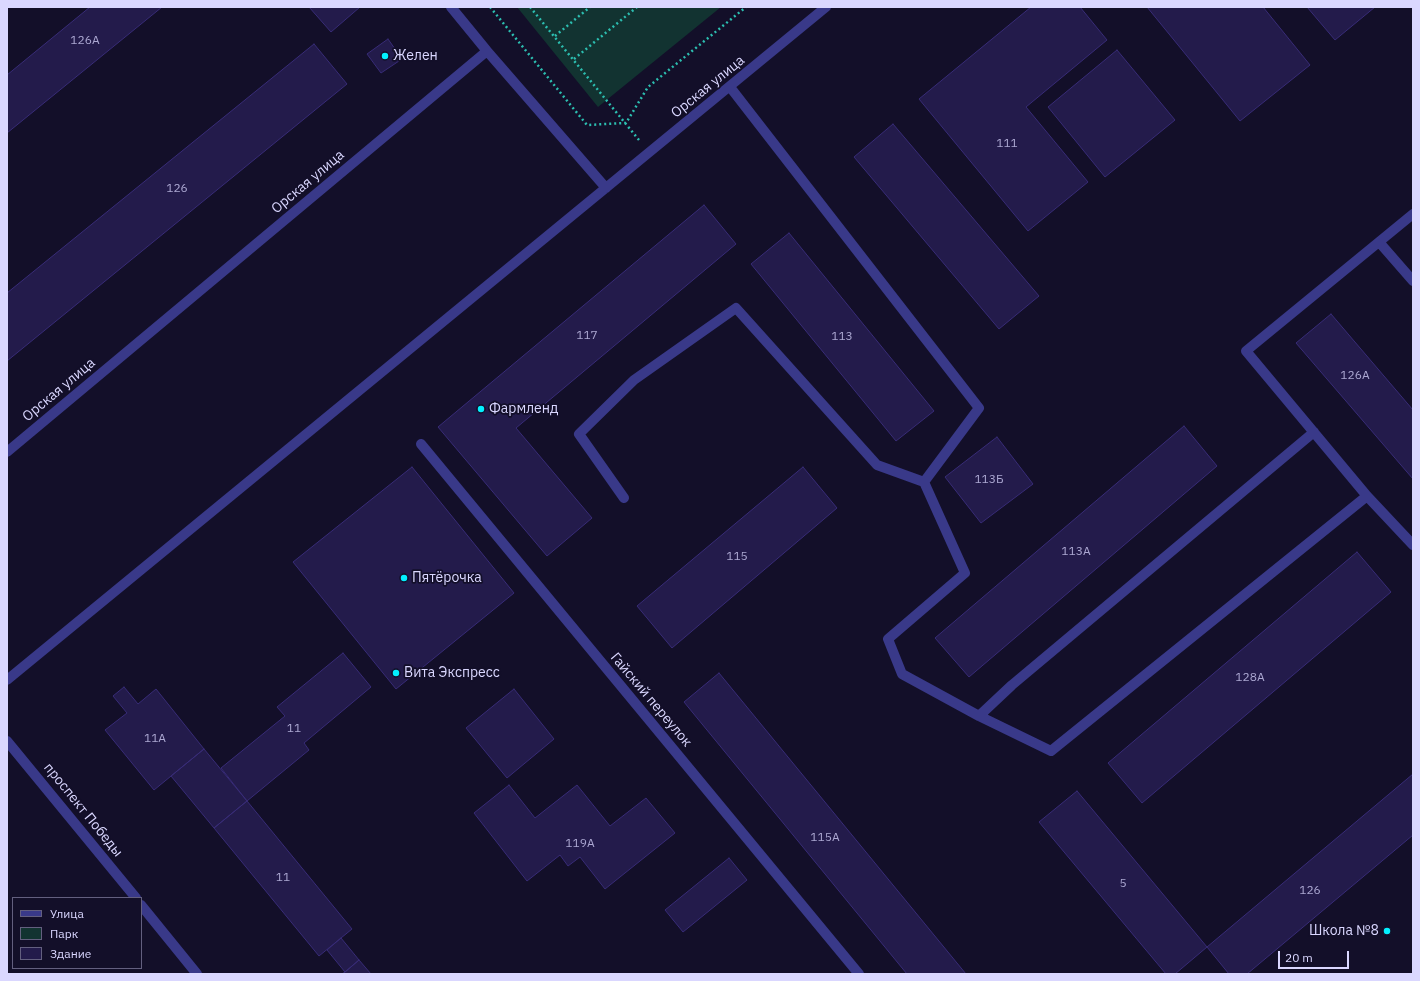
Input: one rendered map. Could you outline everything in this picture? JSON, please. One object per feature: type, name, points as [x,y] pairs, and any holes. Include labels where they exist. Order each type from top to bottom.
[{"type":"street","points":[[451,7],[487,51],[606,188]]},
{"type":"street","name":"Орская улица","points":[[7,680],[826,7]]},
{"type":"street","name":"Орская улица","points":[[7,452],[487,51]]},
{"type":"street","points":[[730,87],[979,408],[924,482]]},
{"type":"street","points":[[1413,214],[1246,351],[1367,496],[1413,545]]},
{"type":"street","points":[[1379,242],[1413,281]]},
{"type":"street","points":[[624,498],[579,434],[634,380],[736,308],[876,465],[924,482],[965,573],[888,639],[902,674],[979,716],[1051,751],[1367,496]]},
{"type":"street","points":[[979,716],[1018,680],[1314,432]]},
{"type":"street","name":"Гайский переулок","points":[[421,444],[859,974]]},
{"type":"street","name":"проспект Победы","points":[[7,741],[135,897]]},
{"type":"street","points":[[142,906],[197,974]]},
{"type":"path","points":[[490,7],[587,125],[626,123]]},
{"type":"path","points":[[530,7],[536,12],[650,152]]},
{"type":"path","points":[[536,7],[536,12]]},
{"type":"path","points":[[555,36],[590,7]]},
{"type":"path","points":[[574,59],[637,7]]},
{"type":"path","points":[[626,123],[648,87],[746,7]]},
{"type":"green space","points":[[517,7],[721,7],[598,107]]},
{"type":"building","points":[[90,7],[162,7],[7,133],[7,75]]},
{"type":"building","points":[[309,7],[360,7],[331,32]]},
{"type":"building","points":[[1031,7],[1080,7],[1107,40],[1026,107],[1088,182],[1028,231],[919,99]]},
{"type":"building","points":[[1147,7],[1263,7],[1310,65],[1240,121]]},
{"type":"building","points":[[1307,7],[1375,7],[1335,40]]},
{"type":"building","name":"Желен","points":[[388,39],[402,59],[381,73],[367,54]]},
{"type":"building","points":[[314,44],[347,84],[7,361],[7,293]]},
{"type":"building","points":[[1117,50],[1175,120],[1105,177],[1048,107]]},
{"type":"building","points":[[893,124],[1039,296],[999,329],[854,157]]},
{"type":"building","points":[[704,205],[736,244],[516,428],[592,518],[547,556],[438,427]]},
{"type":"building","points":[[789,233],[934,411],[896,441],[751,264]]},
{"type":"building","points":[[1331,314],[1413,410],[1413,479],[1296,343]]},
{"type":"building","points":[[1184,426],[1217,466],[969,677],[935,638]]},
{"type":"building","points":[[997,437],[1033,484],[981,523],[945,477]]},
{"type":"building","name":"Пятёрочка","points":[[412,467],[514,593],[396,689],[293,562]]},
{"type":"building","points":[[803,467],[837,508],[672,648],[637,606]]},
{"type":"building","points":[[1357,552],[1391,592],[1142,803],[1108,763]]},
{"type":"building","points":[[343,653],[371,687],[304,743],[309,750],[247,801],[221,768],[285,716],[277,707]]},
{"type":"building","points":[[719,673],[966,974],[907,974],[684,702]]},
{"type":"building","points":[[124,687],[138,704],[156,689],[204,749],[154,790],[105,730],[127,713],[113,696]]},
{"type":"building","points":[[514,689],[554,739],[507,778],[466,728]]},
{"type":"building","points":[[204,749],[247,801],[214,828],[171,776]]},
{"type":"building","points":[[1413,774],[1413,835],[1247,974],[1229,974],[1207,947]]},
{"type":"building","points":[[509,785],[535,818],[577,785],[610,826],[646,798],[675,833],[605,889],[580,857],[568,866],[560,855],[527,881],[474,813]]},
{"type":"building","points":[[1077,791],[1207,947],[1175,974],[1166,974],[1039,822]]},
{"type":"building","points":[[247,801],[352,929],[319,956],[214,828]]},
{"type":"building","points":[[729,858],[747,880],[683,932],[665,910]]},
{"type":"building","points":[[341,938],[359,960],[345,972],[327,950]]},
{"type":"building","points":[[359,960],[371,974],[342,974],[345,972]]},
{"type":"place","name":"Желен","points":[[385,56]]},
{"type":"place","name":"Фармленд","points":[[481,409]]},
{"type":"place","name":"Пятёрочка","points":[[404,578]]},
{"type":"place","name":"Вита Экспресс","points":[[396,673]]},
{"type":"place","name":"Школа №8","points":[[1387,931]]}]
